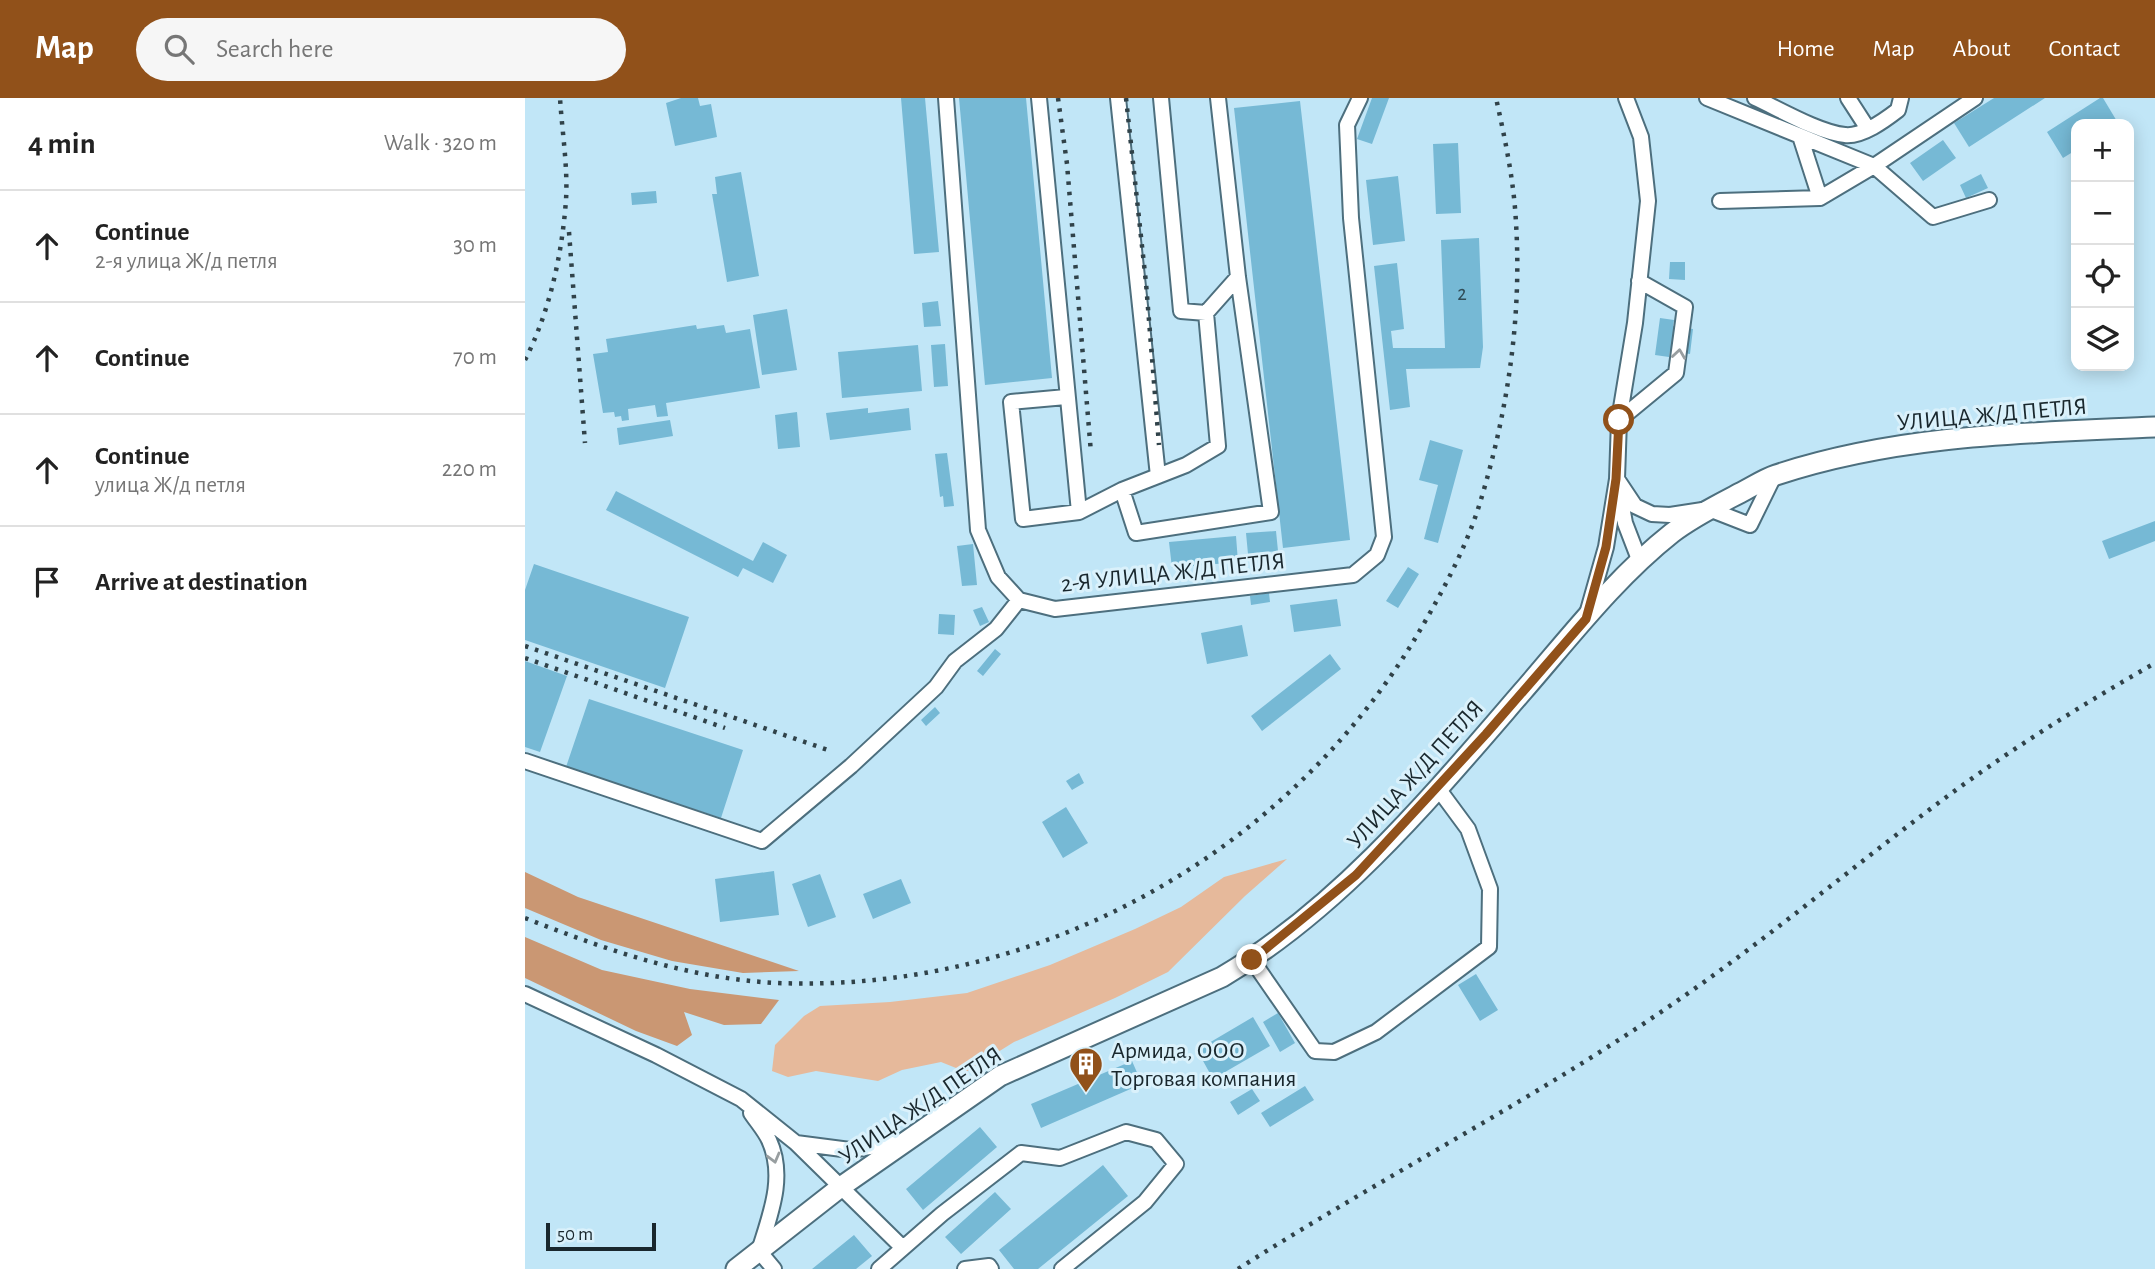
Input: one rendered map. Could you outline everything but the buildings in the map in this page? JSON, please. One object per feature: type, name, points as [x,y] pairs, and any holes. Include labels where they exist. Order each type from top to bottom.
[{"type":"main road","name":"УЛИЦА Ж/Д ПЕТЛЯ","points":[[736,1269],[842,1186],[1000,1076],[1072,1042],[1150,1011],[1252,960],[1356,875],[1640,562],[1672,533],[1709,509],[1774,476],[1876,449],[1976,435],[2155,427]]},
{"type":"street","points":[[525,761],[762,841],[851,766],[936,687],[955,661],[996,629],[1020,600],[998,577],[978,530],[946,98]]},
{"type":"street","points":[[1039,98],[1079,512]]},
{"type":"street","points":[[1118,98],[1159,476]]},
{"type":"street","points":[[1161,98],[1181,311],[1206,313]]},
{"type":"street","points":[[1122,490],[1136,533],[1271,512],[1238,277],[1218,98]]},
{"type":"street","name":"2-Я УЛИЦА Ж/Д ПЕТЛЯ","points":[[1020,600],[1055,609],[1353,575],[1377,555],[1384,537],[1351,218],[1347,125],[1360,98]]},
{"type":"street","points":[[1586,619],[1606,547],[1616,479],[1619,420],[1635,323],[1648,201],[1641,136],[1626,98]]},
{"type":"street","points":[[1707,98],[1874,166],[1933,217],[1989,200]]},
{"type":"street","points":[[1755,98],[1822,128],[1847,136],[1878,126],[1898,110],[1901,98]]},
{"type":"street","points":[[1848,98],[1868,129]]},
{"type":"street","points":[[1720,201],[1820,198],[1874,166],[1975,98]]},
{"type":"street","points":[[1800,136],[1820,198]]},
{"type":"street","points":[[1066,397],[1011,402],[1024,519],[1079,512],[1122,490],[1186,465],[1218,446],[1206,313],[1238,277]]},
{"type":"street","points":[[1619,420],[1676,373],[1685,307],[1639,281]]},
{"type":"street","points":[[1616,479],[1635,506],[1652,514],[1670,515],[1709,509],[1750,525],[1774,476]]},
{"type":"street","points":[[1616,479],[1625,523],[1640,562]]},
{"type":"street","points":[[1252,960],[1315,1051],[1334,1052],[1376,1032],[1489,947],[1490,889],[1468,829],[1437,787]]},
{"type":"street","points":[[525,993],[741,1099],[796,1143],[903,1248]]},
{"type":"street","points":[[741,1099],[769,1139],[778,1166],[775,1195],[759,1251],[773,1269]]},
{"type":"street","points":[[879,1269],[1021,1153],[1060,1158],[1126,1132],[1156,1140],[1176,1164],[1145,1202],[1062,1269]]},
{"type":"street","points":[[796,1143],[850,1150],[904,1142]]},
{"type":"street","points":[[965,1269],[989,1266],[991,1269]]},
{"type":"shaded area","points":[[1287,859],[1168,972],[1014,1042],[966,1072],[941,1062],[902,1070],[878,1081],[816,1071],[788,1077],[772,1071],[775,1045],[804,1016],[820,1006],[890,1002],[967,993],[1050,965],[1135,929],[1181,907],[1224,877]]},
{"type":"shaded area","points":[[525,872],[578,897],[799,971],[743,973],[672,961],[601,940],[525,908]]},
{"type":"shaded area","points":[[525,937],[602,970],[690,989],[779,1000],[761,1024],[724,1025],[684,1012],[692,1035],[677,1046],[636,1031],[525,978]]},
{"type":"railway","points":[[525,360],[548,302],[564,220],[566,162],[560,98]]},
{"type":"railway","points":[[1058,98],[1067,164],[1091,453]]},
{"type":"railway","points":[[1126,98],[1146,283],[1159,445]]},
{"type":"railway","points":[[525,918],[618,952],[712,976],[778,983],[873,980],[966,964],[1056,937],[1141,898],[1221,848],[1294,788],[1358,719],[1413,642],[1466,541],[1489,472],[1505,402],[1517,295],[1513,192],[1496,98]]},
{"type":"railway","points":[[569,232],[585,443]]},
{"type":"railway","points":[[525,646],[828,750]]},
{"type":"railway","points":[[525,658],[725,728]]},
{"type":"railway","points":[[1238,1269],[1624,1037],[1743,953],[1963,785],[2071,713],[2155,663]]},
{"type":"place","name":"Армида, ООО Торговая компания","points":[[1086,1094]]},
{"type":"route","points":[[1252,960],[1356,875],[1486,734],[1586,619],[1606,547],[1616,479],[1619,420]]}]
